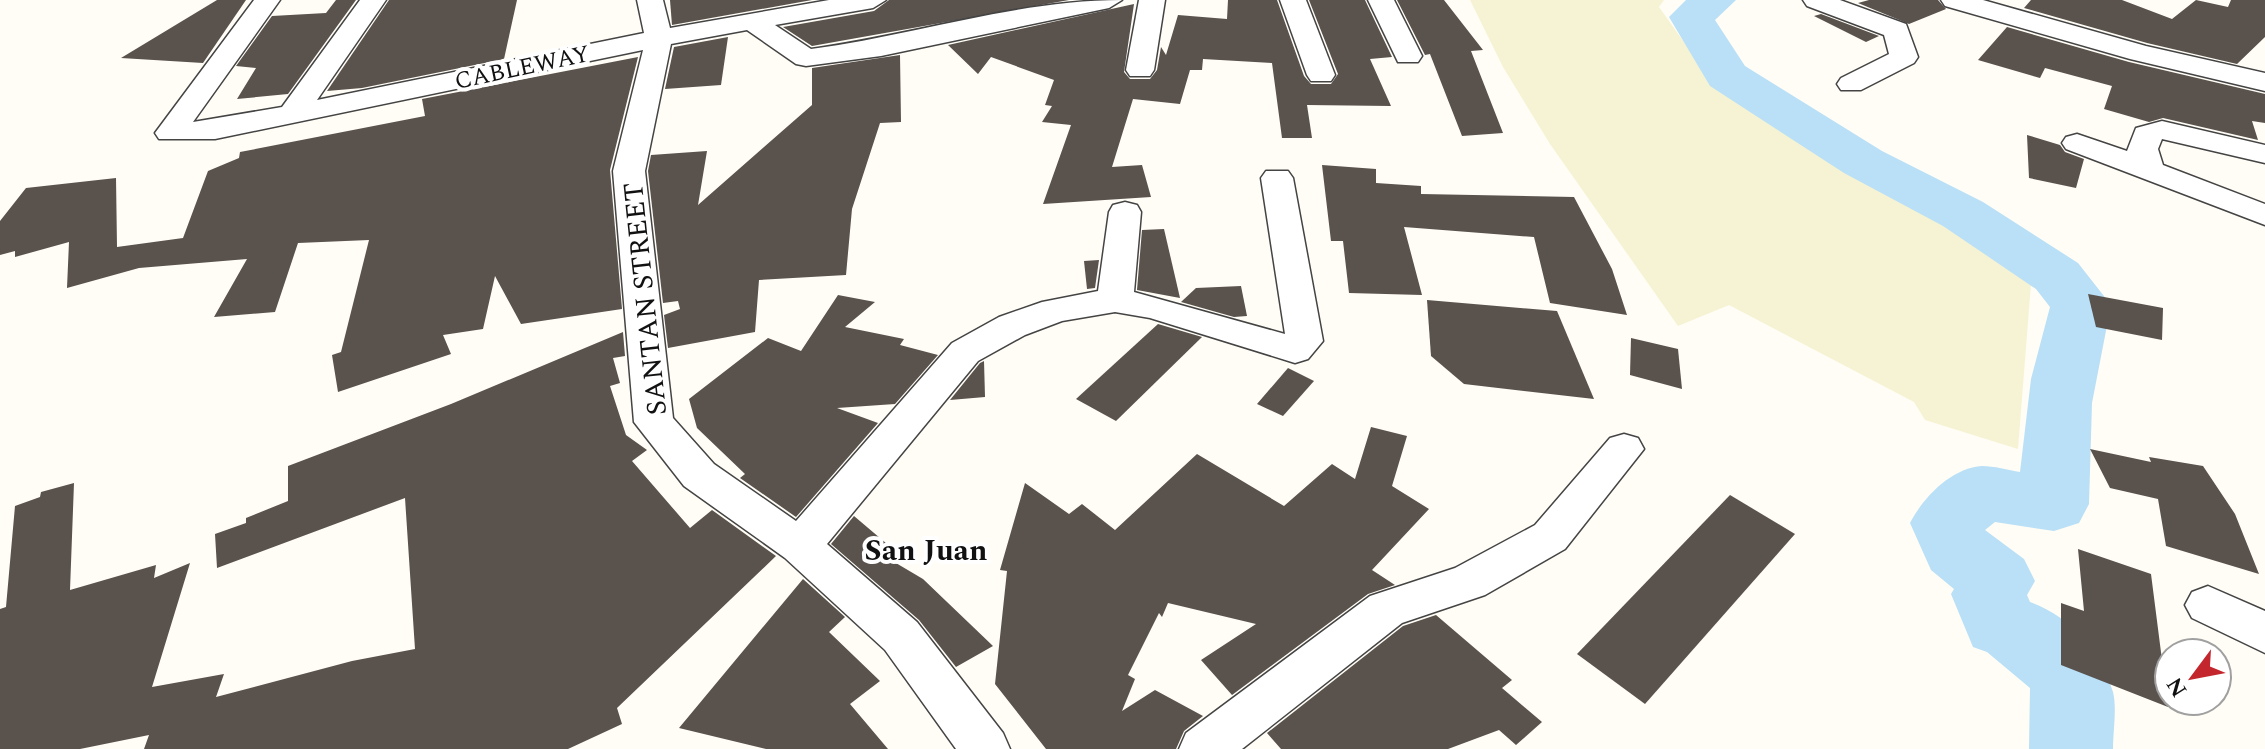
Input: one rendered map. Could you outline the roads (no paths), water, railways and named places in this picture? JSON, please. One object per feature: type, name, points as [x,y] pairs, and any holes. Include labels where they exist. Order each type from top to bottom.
[{"type":"street","name":"CABLEWAY","points":[[267,0],[170,133],[215,130],[659,38],[869,0]]},
{"type":"street","points":[[292,114],[373,0]]},
{"type":"street","name":"SANTAN STREET","points":[[650,0],[659,38],[629,171],[654,422],[699,475],[800,546],[901,636],[985,749]]},
{"type":"street","points":[[754,23],[806,58],[881,48],[1109,0]]},
{"type":"street","points":[[1140,70],[1152,0]]},
{"type":"street","points":[[1293,0],[1321,75]]},
{"type":"street","points":[[1381,0],[1408,56]]},
{"type":"street","points":[[1816,0],[1896,30],[1904,57],[1851,84]]},
{"type":"street","points":[[1954,0],[2097,42],[2265,82]]},
{"type":"street","points":[[2152,172],[2142,160],[2142,143],[2147,134],[2162,130],[2265,154]]},
{"type":"street","points":[[2077,143],[2265,215]]},
{"type":"street","points":[[800,546],[965,352],[1012,326],[1055,310],[1115,300],[1154,307],[1295,350],[1305,341],[1277,178]]},
{"type":"street","points":[[1115,300],[1125,212]]},
{"type":"street","points":[[1204,749],[1386,609],[1469,582],[1550,537],[1624,449]]},
{"type":"street","points":[[2208,605],[2265,633]]},
{"type":"waterway","points":[[1714,0],[1691,17],[1727,76],[1863,162],[1963,214],[2057,276],[2081,305],[2059,403],[2054,504],[1981,493],[1946,523],[1957,549],[1997,581],[1989,594],[2000,624],[2014,629],[2062,667],[2073,694],[2071,749]]},
{"type":"district","name":"San Juan","points":[[926,550]]}]
